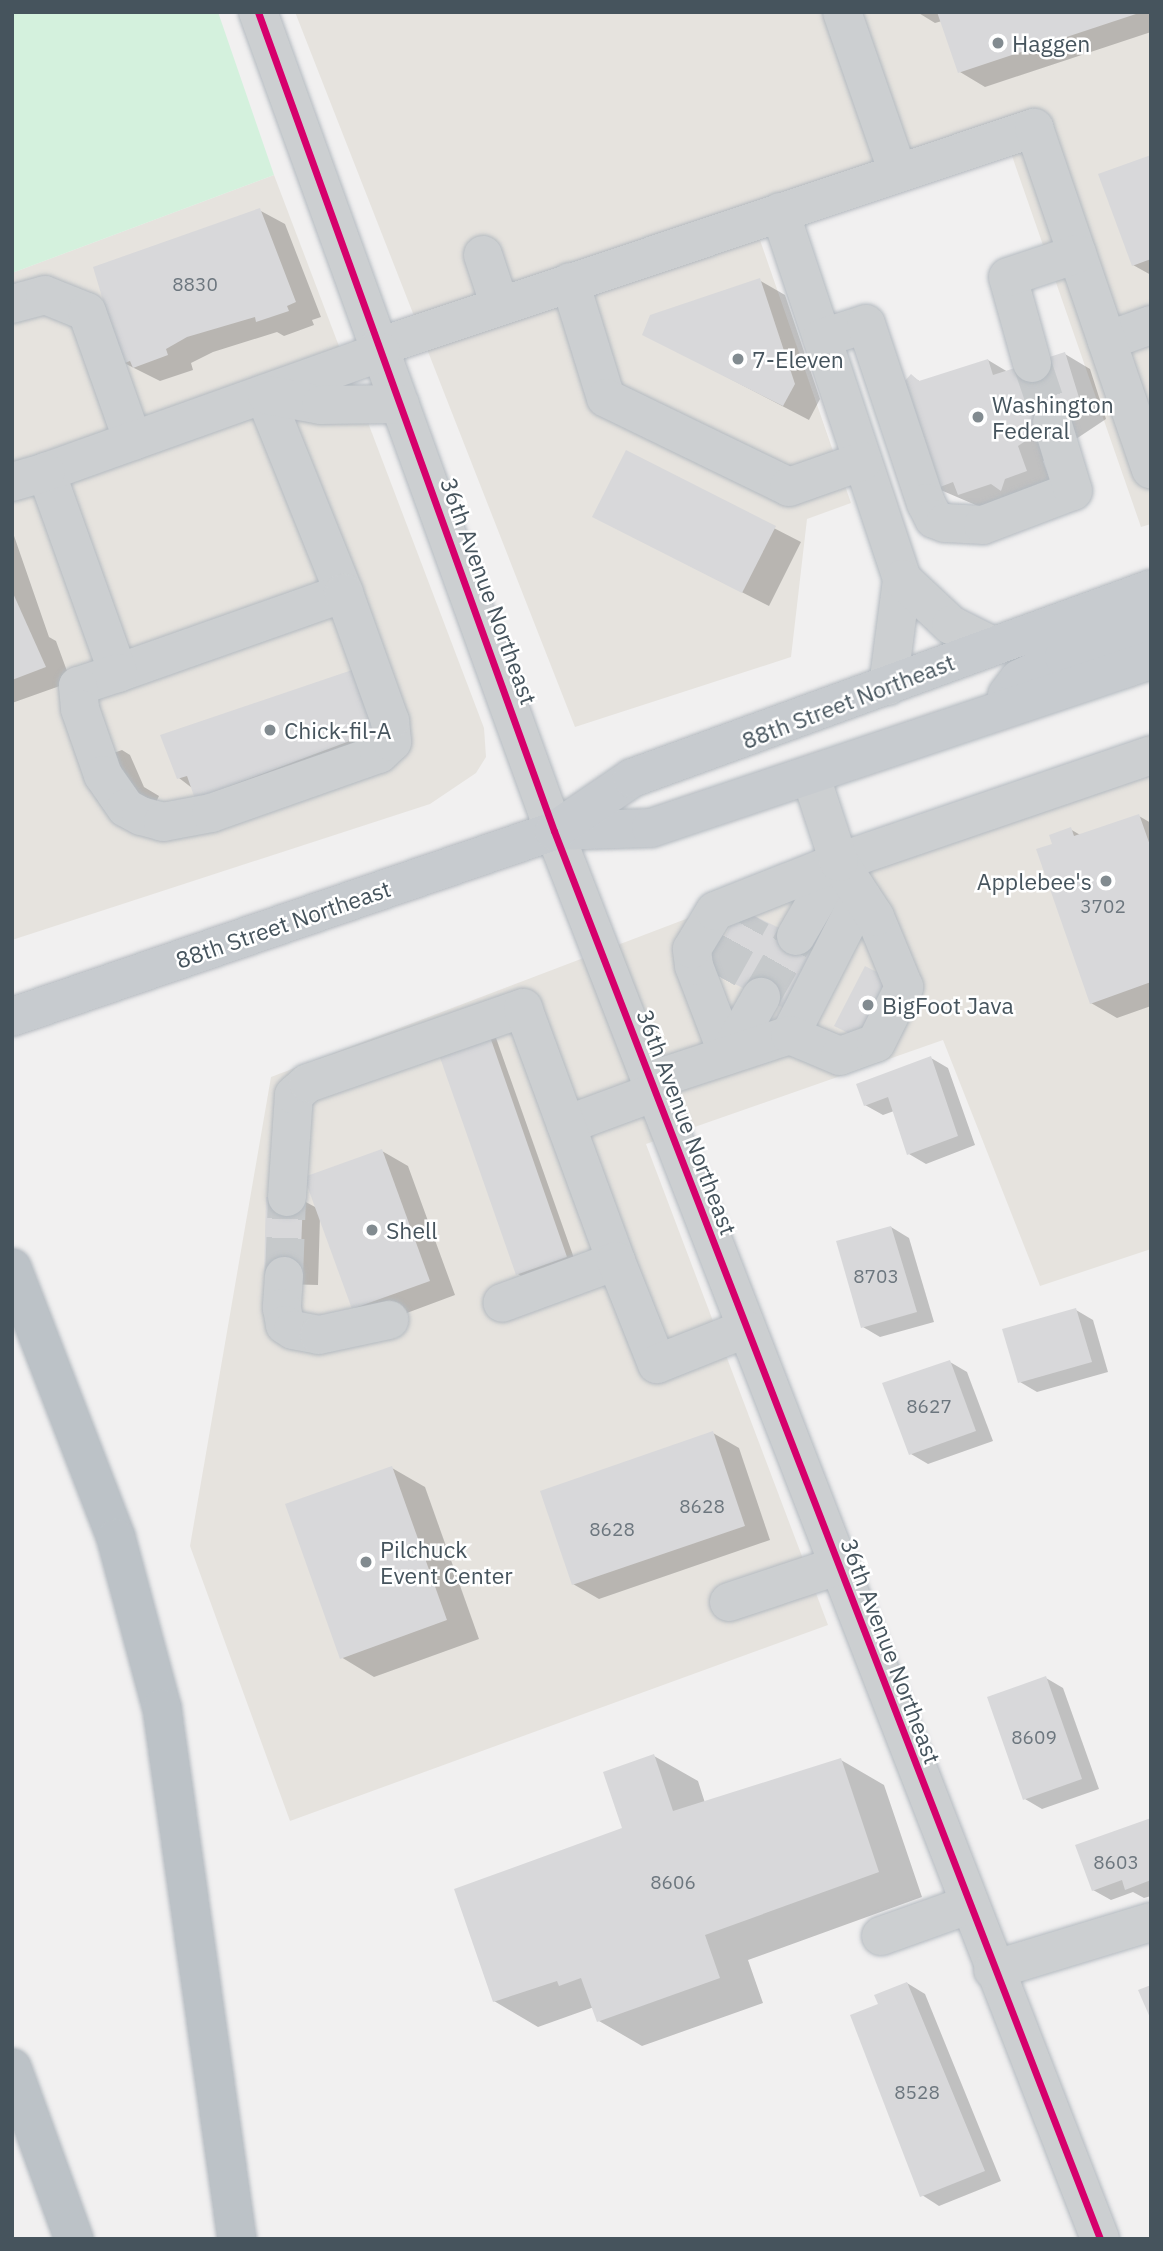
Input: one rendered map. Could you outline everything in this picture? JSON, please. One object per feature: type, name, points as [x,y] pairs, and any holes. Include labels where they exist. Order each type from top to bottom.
[{"type":"highway","points":[[12,1268],[116,1538],[162,1708],[237,2239]]},
{"type":"highway","points":[[12,2068],[74,2239]]},
{"type":"main road","name":"88th Street Northeast","points":[[12,1017],[554,831],[632,778],[1151,589]]},
{"type":"main road","points":[[995,711],[1019,679],[1064,657],[1151,626]]},
{"type":"main road","name":"88th Street Northeast","points":[[554,831],[651,828],[811,777],[995,711],[1151,660]]},
{"type":"street","name":"36th Avenue Northeast","points":[[258,12],[554,831],[993,1970],[1100,2239]]},
{"type":"street","points":[[842,12],[898,173]]},
{"type":"street","points":[[117,673],[29,477],[264,394],[500,306],[1034,128],[1151,469]]},
{"type":"street","points":[[780,212],[902,579],[888,686]]},
{"type":"street","points":[[1032,363],[1008,277],[1077,254]]},
{"type":"street","points":[[483,256],[500,306]]},
{"type":"street","points":[[570,282],[606,398],[789,487],[863,461]]},
{"type":"street","points":[[12,304],[45,295],[87,312],[133,441]]},
{"type":"street","points":[[822,338],[866,324],[926,503],[934,519],[945,523],[983,525],[1073,491],[1052,422]]},
{"type":"street","points":[[1107,341],[1151,326]]},
{"type":"street","points":[[264,394],[321,404],[400,404]]},
{"type":"street","points":[[264,394],[344,593],[390,721],[392,743],[379,754],[211,813],[163,822],[141,816],[126,808],[103,775],[80,709],[78,686],[344,593]]},
{"type":"street","points":[[902,579],[951,625],[993,646]]},
{"type":"street","points":[[728,1055],[712,987],[694,966],[692,949],[715,911],[759,903],[838,862],[1151,755]]},
{"type":"street","points":[[566,1125],[728,1055],[790,1035],[840,1056],[876,1043],[904,987],[861,896],[838,862],[811,777]]},
{"type":"street","points":[[796,936],[838,862]]},
{"type":"street","points":[[790,1035],[861,896]]},
{"type":"street","points":[[728,1055],[761,997]]},
{"type":"street","points":[[287,1198],[294,1095],[308,1083],[523,1009],[657,1364],[746,1329]]},
{"type":"street","points":[[502,1303],[616,1261]]},
{"type":"street","points":[[284,1276],[282,1308],[285,1325],[293,1330],[319,1335],[389,1320]]},
{"type":"street","points":[[729,1602],[837,1566]]},
{"type":"street","points":[[881,1936],[968,1905]]},
{"type":"street","points":[[993,1970],[1151,1922]]},
{"type":"shaded area","points":[[295,12],[1151,12],[1151,524],[1141,527],[1011,153],[760,240],[851,503],[807,519],[791,657],[575,727]]},
{"type":"shaded area","points":[[274,175],[484,728],[486,757],[476,773],[430,804],[12,940],[12,273]]},
{"type":"shaded area","points":[[1151,742],[1151,1249],[1040,1286],[943,1040],[646,1144],[828,1625],[290,1821],[190,1546],[271,1077]]},
{"type":"green space","points":[[12,12],[218,12],[274,175],[12,273]]},
{"type":"building","name":"Haggen","points":[[937,12],[1139,12],[1139,13],[958,73]]},
{"type":"building","points":[[1151,155],[1151,259],[1132,266],[1098,174]]},
{"type":"building","points":[[260,208],[296,302],[287,306],[289,311],[256,322],[255,317],[187,337],[166,349],[168,355],[133,368],[130,361],[122,364],[93,267]]},
{"type":"building","name":"7-Eleven","points":[[760,278],[795,384],[783,406],[642,335],[650,315]]},
{"type":"building","points":[[1065,352],[1081,404],[1018,446],[1027,471],[1005,479],[1001,491],[991,484],[958,495],[953,482],[935,489],[897,390],[911,374],[919,381],[988,359],[993,375]]},
{"type":"building","points":[[626,450],[776,526],[742,593],[592,517]]},
{"type":"building","points":[[12,591],[46,667],[12,680]]},
{"type":"building","points":[[355,669],[394,715],[368,742],[366,735],[195,799],[187,776],[177,779],[160,735]]},
{"type":"building","points":[[1139,814],[1151,848],[1151,982],[1090,1004],[1036,849],[1052,844],[1049,835],[1071,827],[1074,836]]},
{"type":"building","points":[[739,908],[823,950],[792,1012],[708,971]]},
{"type":"building","points":[[865,966],[898,983],[867,1042],[834,1026]]},
{"type":"building","points":[[488,1031],[567,1257],[516,1275],[437,1049]]},
{"type":"building","points":[[931,1056],[958,1136],[907,1155],[888,1097],[864,1106],[856,1084]]},
{"type":"building","points":[[382,1149],[430,1281],[352,1309],[304,1177]]},
{"type":"building","points":[[266,1197],[303,1198],[300,1276],[264,1275]]},
{"type":"building","points":[[891,1226],[917,1312],[861,1328],[836,1241]]},
{"type":"building","points":[[1076,1308],[1092,1362],[1018,1383],[1002,1329]]},
{"type":"building","points":[[950,1360],[976,1431],[909,1455],[882,1383]]},
{"type":"building","points":[[713,1431],[745,1526],[572,1585],[540,1491]]},
{"type":"building","name":"Pilchuck Event Center","points":[[392,1466],[447,1620],[340,1659],[285,1504]]},
{"type":"building","points":[[1046,1676],[1082,1779],[1023,1800],[987,1697]]},
{"type":"building","points":[[654,1754],[673,1811],[841,1758],[879,1872],[705,1935],[720,1978],[597,2022],[581,1978],[559,1986],[557,1981],[493,2002],[454,1889],[622,1828],[603,1772]]},
{"type":"building","points":[[1151,1818],[1151,1880],[1125,1890],[1122,1880],[1092,1891],[1075,1845]]},
{"type":"building","points":[[907,1982],[985,2171],[920,2197],[850,2015],[878,2004],[874,1995]]},
{"type":"building","points":[[1151,1985],[1151,2020],[1138,1990]]},
{"type":"tunnel","points":[[1032,363],[1052,422]]},
{"type":"tunnel","points":[[718,976],[752,915]]},
{"type":"tunnel","points":[[761,997],[796,936]]},
{"type":"tunnel","points":[[284,1276],[287,1197]]},
{"type":"cycle path","points":[[258,12],[554,831],[1100,2239]]},
{"type":"place","name":"Haggen","points":[[998,43]]},
{"type":"place","name":"7-Eleven","points":[[738,359]]},
{"type":"place","name":"Washington Federal","points":[[978,417]]},
{"type":"place","name":"Chick-fil-A","points":[[270,730]]},
{"type":"place","name":"Applebee's","points":[[1106,881]]},
{"type":"place","name":"BigFoot Java","points":[[868,1005]]},
{"type":"place","name":"Shell","points":[[372,1230]]},
{"type":"place","name":"Pilchuck Event Center","points":[[366,1562]]}]
